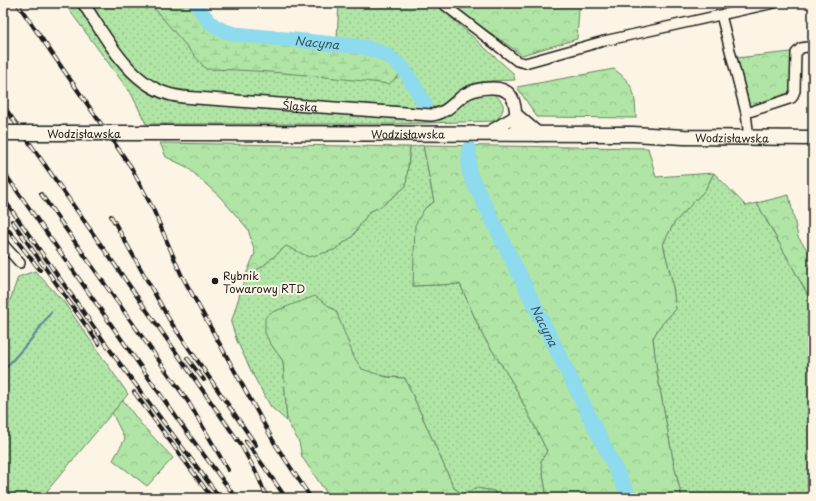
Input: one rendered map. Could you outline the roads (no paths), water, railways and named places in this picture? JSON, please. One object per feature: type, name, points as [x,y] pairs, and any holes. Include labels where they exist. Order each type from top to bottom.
[{"type":"main road","points":[[516,116],[537,134]]},
{"type":"main road","name":"Wodzisławska","points":[[3,133],[537,134],[813,138]]},
{"type":"street","name":"Śląska","points":[[83,3],[137,77],[154,88],[174,95],[431,115],[444,112],[472,91],[496,88],[505,90],[512,95],[516,116],[517,134]]},
{"type":"street","points":[[442,3],[517,61],[525,63],[604,41],[774,3]]},
{"type":"street","points":[[721,15],[746,113],[749,138]]},
{"type":"street","points":[[746,113],[792,98],[795,91],[796,53],[801,48],[813,46]]},
{"type":"street","points":[[487,134],[516,116]]},
{"type":"street","points":[[3,244],[20,262]]},
{"type":"waterway","name":"Nacyna","points":[[196,3],[212,24],[235,34],[364,47],[387,55],[404,69],[425,104]]},
{"type":"waterway","name":"Nacyna","points":[[469,149],[469,171],[471,177],[630,498]]},
{"type":"waterway","points":[[3,371],[34,336],[51,312]]},
{"type":"railway","points":[[17,3],[131,167],[153,209],[181,274],[275,444],[311,498]]},
{"type":"railway","points":[[3,105],[241,445],[257,474],[267,498]]},
{"type":"railway","points":[[3,171],[186,431],[236,498]]},
{"type":"railway","points":[[41,194],[189,403],[228,470]]},
{"type":"railway","points":[[3,198],[115,357],[220,498]]},
{"type":"railway","points":[[111,216],[170,321],[256,445]]},
{"type":"railway","points":[[12,221],[99,344]]},
{"type":"railway","points":[[3,223],[40,270]]},
{"type":"railway","points":[[187,358],[204,380]]},
{"type":"railway","points":[[134,392],[212,498]]},
{"type":"railway","points":[[246,441],[286,498]]},
{"type":"place","name":"Rybnik Towarowy RTD","points":[[215,281]]}]
